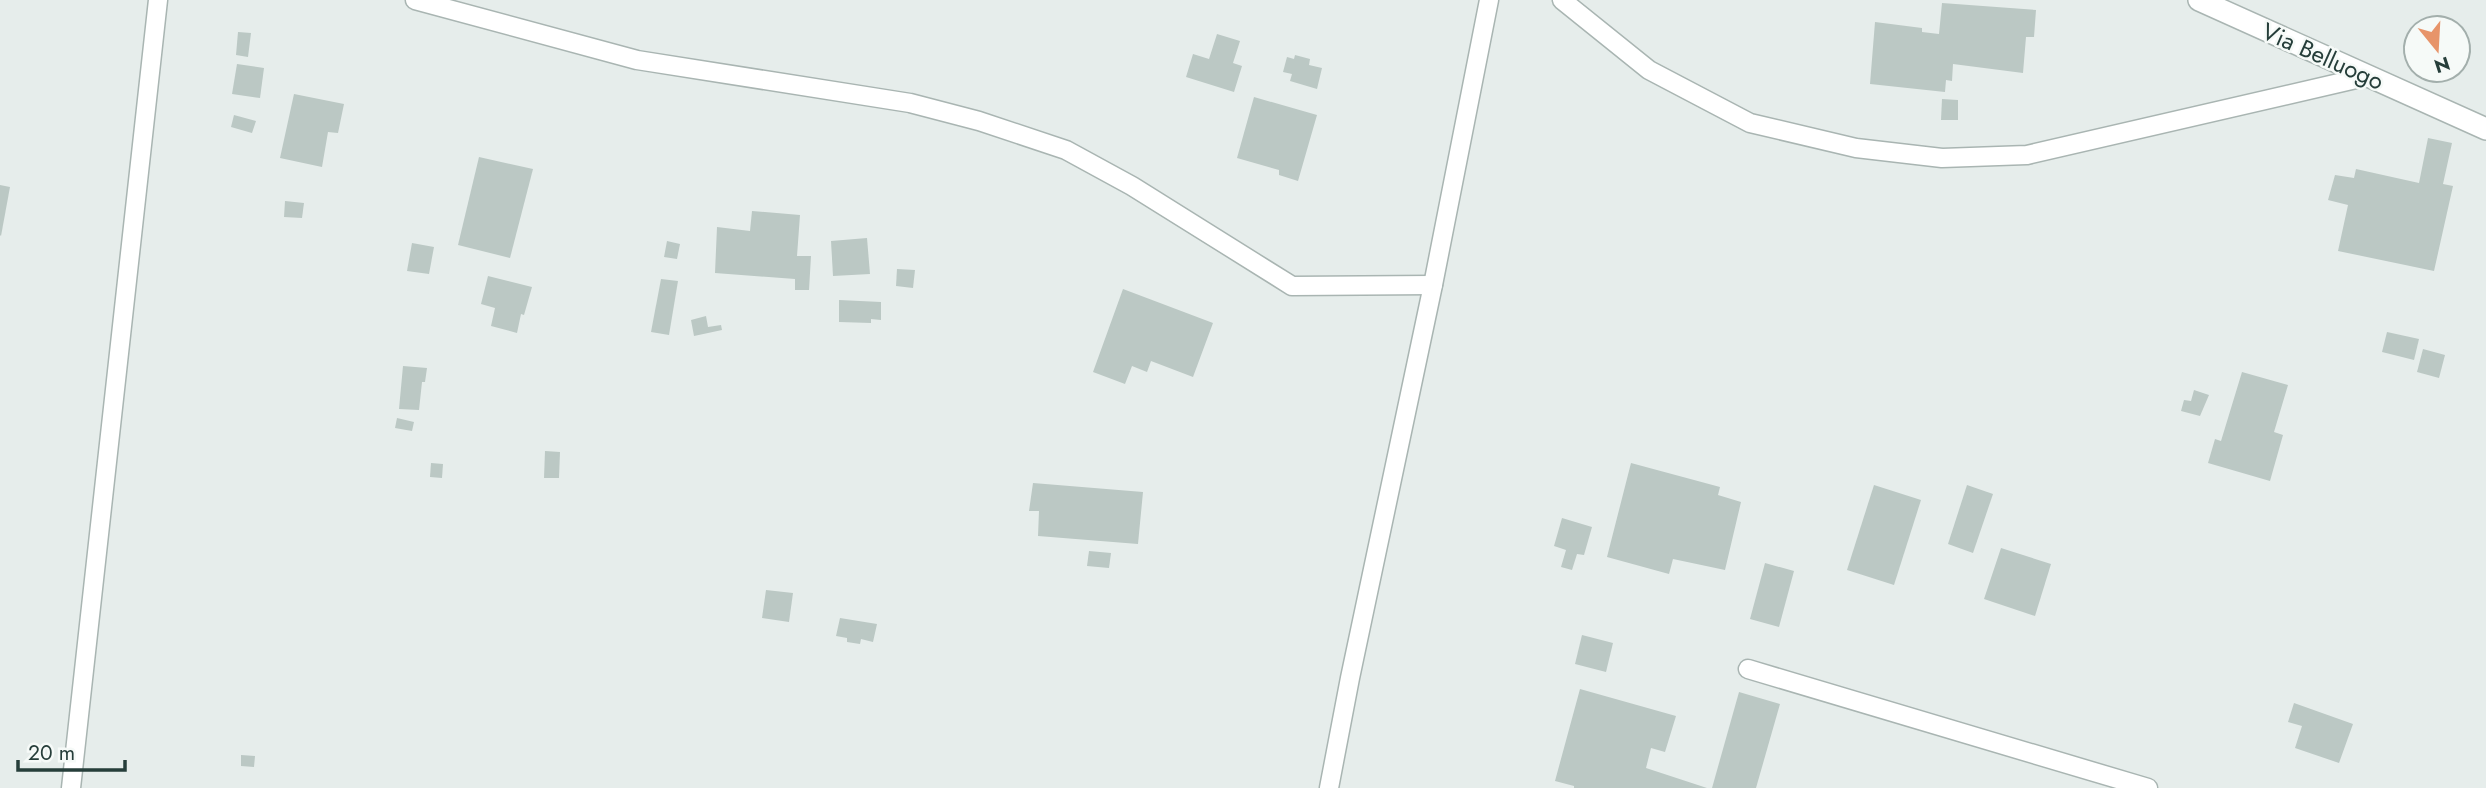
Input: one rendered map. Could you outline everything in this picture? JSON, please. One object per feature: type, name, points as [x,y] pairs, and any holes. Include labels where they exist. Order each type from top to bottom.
[{"type":"street","name":"Via Belluogo","points":[[2199,0],[2486,129]]},
{"type":"lane","points":[[71,788],[158,0]]},
{"type":"lane","points":[[415,0],[637,60],[910,103],[979,121],[1066,150],[1132,186],[1292,286],[1433,285]]},
{"type":"lane","points":[[1329,788],[1489,0]]},
{"type":"lane","points":[[1562,0],[1649,70],[1750,123],[1856,148],[1942,158],[2027,155],[2369,76]]},
{"type":"lane","points":[[1748,669],[2148,788]]},
{"type":"building","points":[[1942,3],[2036,10],[2034,37],[2026,37],[2023,73],[1953,64],[1952,81],[1946,80],[1945,92],[1870,84],[1875,22],[1922,28],[1922,32],[1939,34]]},
{"type":"building","points":[[238,32],[251,33],[248,57],[236,55]]},
{"type":"building","points":[[1217,34],[1240,41],[1233,63],[1242,66],[1234,92],[1186,77],[1193,54],[1209,59]]},
{"type":"building","points":[[1295,55],[1310,59],[1309,65],[1322,68],[1317,89],[1290,81],[1292,74],[1283,72],[1287,57],[1294,59]]},
{"type":"building","points":[[237,64],[264,68],[260,98],[232,94]]},
{"type":"building","points":[[294,94],[344,104],[338,133],[328,132],[322,167],[280,158]]},
{"type":"building","points":[[1254,97],[1317,115],[1298,181],[1279,175],[1279,170],[1237,158]]},
{"type":"building","points":[[1942,99],[1958,100],[1958,120],[1941,120]]},
{"type":"building","points":[[234,115],[256,121],[252,133],[231,127]]},
{"type":"building","points":[[2428,138],[2452,143],[2443,184],[2453,186],[2434,271],[2338,251],[2348,205],[2328,200],[2335,175],[2354,178],[2356,169],[2419,183]]},
{"type":"building","points":[[479,157],[533,169],[510,258],[458,245]]},
{"type":"building","points":[[0,185],[10,187],[1,236],[0,235]]},
{"type":"building","points":[[285,201],[304,203],[302,218],[284,217]]},
{"type":"building","points":[[752,211],[800,215],[797,256],[811,256],[809,290],[795,290],[795,279],[715,273],[717,227],[750,231]]},
{"type":"building","points":[[867,238],[870,274],[833,276],[831,241]]},
{"type":"building","points":[[667,241],[680,244],[677,259],[664,257]]},
{"type":"building","points":[[412,243],[434,247],[429,274],[407,271]]},
{"type":"building","points":[[897,269],[915,270],[913,288],[896,286]]},
{"type":"building","points":[[488,276],[532,287],[517,333],[491,326],[495,308],[481,304]]},
{"type":"building","points":[[661,279],[678,281],[669,335],[651,332]]},
{"type":"building","points":[[1123,289],[1213,323],[1193,377],[1151,361],[1147,372],[1132,366],[1125,384],[1093,372]]},
{"type":"building","points":[[839,300],[881,302],[881,320],[871,319],[871,323],[839,322]]},
{"type":"building","points":[[706,316],[708,327],[721,325],[722,330],[694,336],[691,320]]},
{"type":"building","points":[[2387,332],[2419,339],[2414,360],[2382,352]]},
{"type":"building","points":[[2423,349],[2445,355],[2439,378],[2417,372]]},
{"type":"building","points":[[403,366],[427,368],[425,382],[422,382],[419,410],[399,409]]},
{"type":"building","points":[[2242,372],[2288,385],[2274,432],[2283,435],[2270,481],[2208,463],[2215,439],[2221,441]]},
{"type":"building","points":[[2194,390],[2209,395],[2200,416],[2181,411],[2184,400],[2191,401]]},
{"type":"building","points":[[397,418],[414,422],[412,431],[395,428]]},
{"type":"building","points":[[545,451],[560,452],[559,478],[544,478]]},
{"type":"building","points":[[431,463],[443,464],[442,478],[430,477]]},
{"type":"building","points":[[1631,463],[1720,487],[1718,495],[1741,502],[1725,570],[1673,559],[1669,574],[1607,557]]},
{"type":"building","points":[[1033,483],[1143,492],[1138,544],[1038,536],[1039,511],[1029,511]]},
{"type":"building","points":[[1874,485],[1921,500],[1894,585],[1847,570]]},
{"type":"building","points":[[1967,485],[1993,494],[1973,553],[1948,544]]},
{"type":"building","points":[[1562,518],[1592,527],[1584,555],[1577,554],[1572,570],[1561,567],[1566,550],[1554,546]]},
{"type":"building","points":[[2001,548],[2051,564],[2035,616],[1984,599]]},
{"type":"building","points":[[1089,551],[1111,553],[1109,568],[1087,566]]},
{"type":"building","points":[[1765,563],[1794,571],[1779,627],[1750,619]]},
{"type":"building","points":[[766,590],[793,593],[789,622],[762,618]]},
{"type":"building","points":[[840,618],[877,624],[873,642],[861,639],[860,644],[847,642],[847,638],[836,636]]},
{"type":"building","points":[[1582,635],[1613,643],[1606,672],[1575,664]]},
{"type":"building","points":[[1580,689],[1676,716],[1665,752],[1651,748],[1646,768],[1707,788],[1574,788],[1555,781]]},
{"type":"building","points":[[1739,692],[1780,704],[1756,788],[1712,788]]},
{"type":"building","points":[[2294,703],[2353,724],[2339,763],[2295,748],[2302,726],[2288,722]]},
{"type":"building","points":[[241,755],[255,756],[254,767],[241,766]]}]
